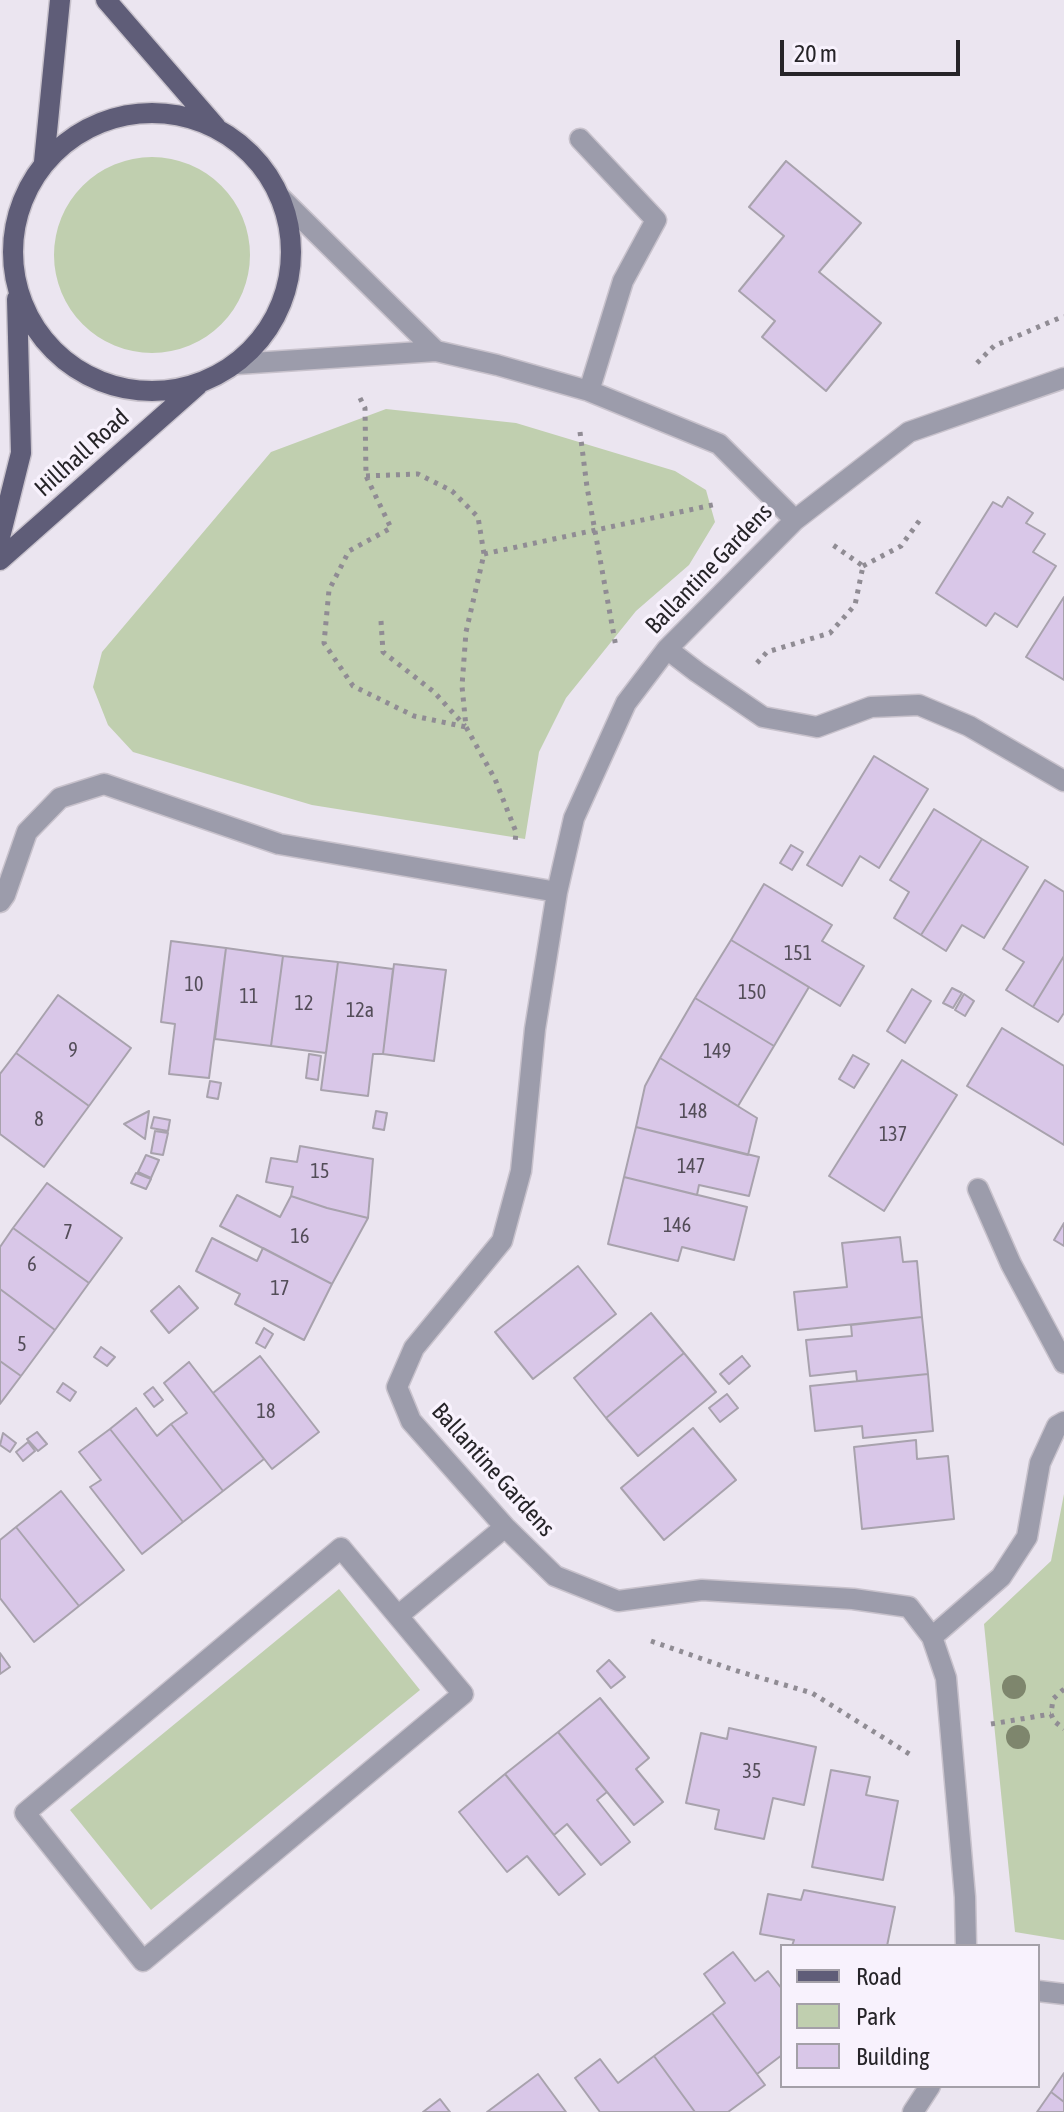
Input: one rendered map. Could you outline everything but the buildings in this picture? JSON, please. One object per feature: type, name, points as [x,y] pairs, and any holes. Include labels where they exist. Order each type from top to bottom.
[{"type":"main road","points":[[44,162],[60,0]]},
{"type":"main road","points":[[106,0],[217,128],[256,158],[281,198],[291,246],[286,294],[267,333],[237,364],[198,385],[155,393],[112,387],[71,367],[38,335],[17,293],[12,247],[21,201],[44,162],[80,132],[123,115],[171,113],[217,128]]},
{"type":"main road","name":"Hillhall Road","points":[[0,537],[21,453],[17,293]]},
{"type":"main road","name":"Hillhall Road","points":[[0,560],[198,385]]},
{"type":"street","points":[[580,139],[656,220],[623,281],[589,391]]},
{"type":"street","name":"Ballantine Gardens","points":[[281,198],[436,351]]},
{"type":"street","name":"Ballantine Gardens","points":[[237,364],[436,351],[589,391],[719,444],[795,520],[667,649],[626,703],[574,818],[557,892],[535,1029],[521,1171],[502,1241],[414,1348],[397,1387],[411,1421],[505,1527],[555,1576],[618,1601],[702,1590],[853,1599],[909,1607],[932,1637],[946,1678],[966,1944]]},
{"type":"street","points":[[795,520],[909,432],[1064,378]]},
{"type":"street","points":[[667,649],[763,717],[817,727],[871,707],[919,705],[969,726],[1064,781]]},
{"type":"street","points":[[0,902],[27,832],[60,798],[104,784],[279,844],[557,892]]},
{"type":"street","points":[[978,1189],[1011,1264],[1064,1363]]},
{"type":"street","points":[[932,1637],[1001,1577],[1027,1537],[1040,1463],[1057,1426],[1064,1422]]},
{"type":"street","points":[[399,1615],[505,1527]]},
{"type":"street","points":[[341,1548],[399,1615],[463,1694],[143,1961],[25,1813],[341,1548]]},
{"type":"street","points":[[1040,1991],[1064,1994]]},
{"type":"street","points":[[913,2112],[929,2088]]},
{"type":"path","points":[[341,357],[365,408],[366,476],[391,528],[349,551],[329,590],[324,643],[353,686],[414,716],[466,727]]},
{"type":"path","points":[[589,391],[579,422],[626,703]]},
{"type":"path","points":[[366,476],[418,474],[452,491],[478,517],[484,554],[466,632],[462,686],[466,727]]},
{"type":"path","points":[[484,554],[768,494]]},
{"type":"path","points":[[863,566],[901,546],[922,517]]},
{"type":"path","points":[[795,520],[863,566]]},
{"type":"path","points":[[730,694],[767,652],[830,633],[855,605],[863,566]]},
{"type":"path","points":[[381,621],[383,652],[434,692],[466,727],[495,779],[516,832],[514,884]]},
{"type":"path","points":[[618,1601],[637,1635],[734,1670],[812,1693],[956,1783]]},
{"type":"path","points":[[1064,1689],[1053,1699],[1051,1714],[1058,1726],[1064,1729]]},
{"type":"path","points":[[950,1730],[1051,1714]]},
{"type":"green space","points":[[152,157],[189,165],[221,186],[242,218],[250,255],[242,292],[221,324],[189,345],[152,353],[115,345],[83,324],[62,292],[54,255],[62,218],[83,186],[115,165]]},
{"type":"green space","points":[[386,409],[516,423],[675,471],[706,490],[715,522],[689,565],[636,611],[566,698],[539,752],[525,839],[312,805],[133,752],[108,725],[93,687],[102,652],[271,452]]},
{"type":"green space","points":[[1064,1494],[1064,1940],[1015,1932],[984,1624],[1051,1561]]},
{"type":"green space","points":[[339,1589],[420,1690],[151,1910],[70,1810]]}]
